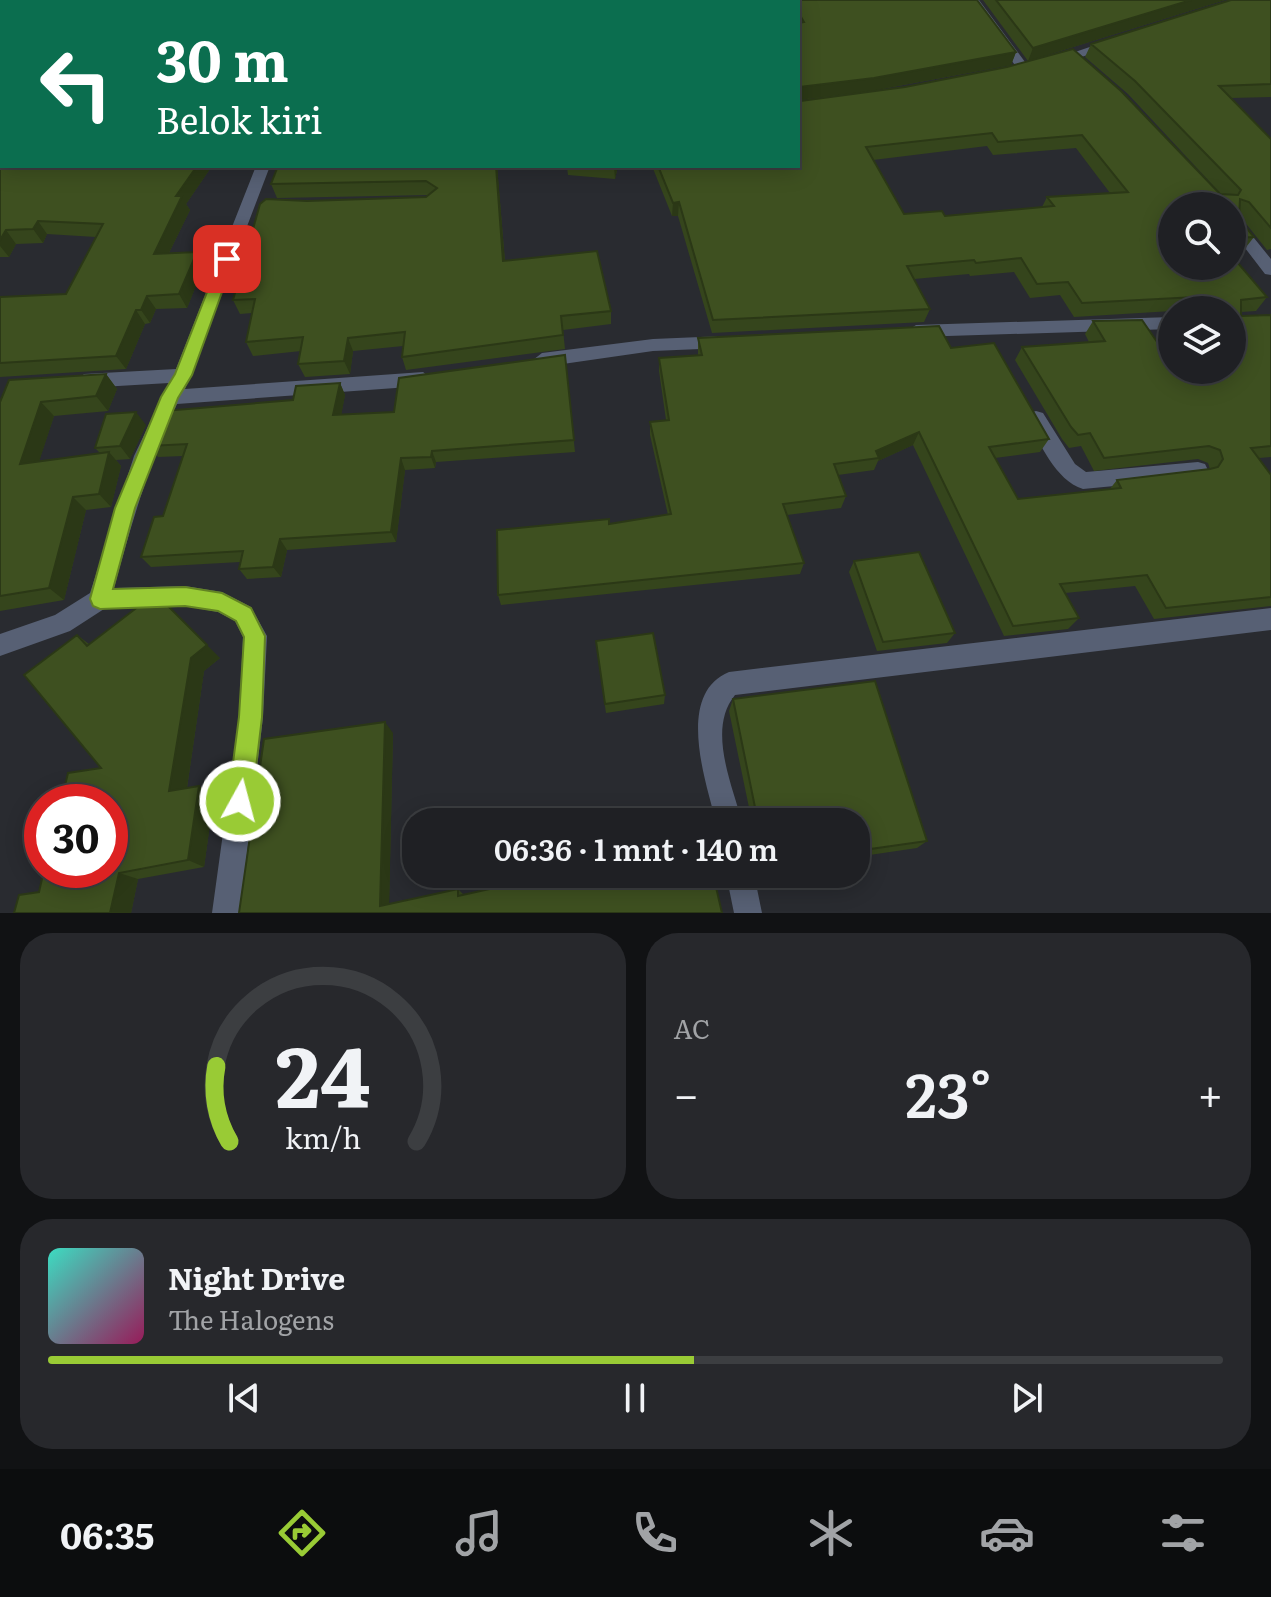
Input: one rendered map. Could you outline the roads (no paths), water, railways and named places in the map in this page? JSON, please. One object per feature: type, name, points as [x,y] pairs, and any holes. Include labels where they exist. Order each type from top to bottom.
[{"type":"street","points":[[973,0],[1018,70],[1077,61],[1132,37]]},
{"type":"street","points":[[100,599],[125,508],[170,397],[183,375],[256,204],[263,168]]},
{"type":"street","points":[[1246,238],[1271,270]]},
{"type":"street","points":[[905,332],[1158,323]]},
{"type":"street","points":[[984,328],[1000,354]]},
{"type":"street","points":[[519,364],[653,345],[747,341]]},
{"type":"street","points":[[61,382],[183,375]]},
{"type":"street","points":[[170,397],[437,377]]},
{"type":"street","points":[[1030,407],[1075,478],[1091,482],[1198,470]]},
{"type":"street","points":[[0,645],[62,623],[100,599],[185,596],[222,602],[243,614],[255,636],[251,717],[226,913]]},
{"type":"street","points":[[726,808],[709,719],[717,694],[729,684],[1271,619]]},
{"type":"street","points":[[743,888],[748,913]]}]
